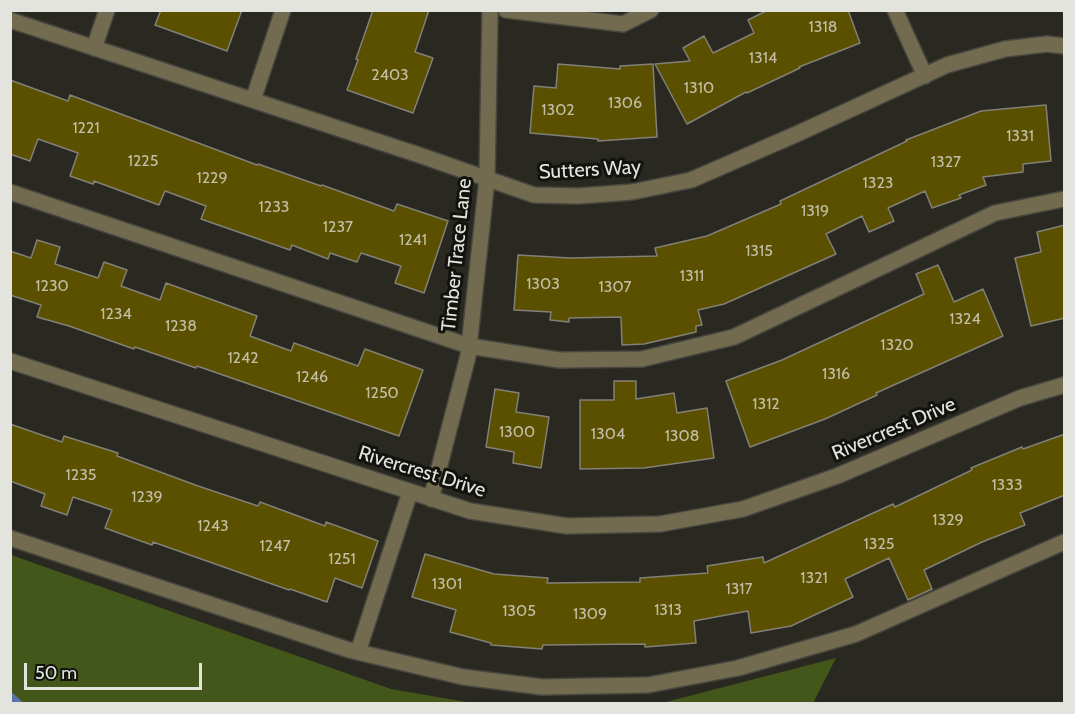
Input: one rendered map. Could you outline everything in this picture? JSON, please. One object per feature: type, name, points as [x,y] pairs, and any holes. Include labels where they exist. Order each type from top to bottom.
[{"type":"street","points":[[94,48],[107,10]]},
{"type":"street","points":[[253,100],[284,10]]},
{"type":"street","name":"Timber Trace Lane","points":[[431,499],[468,356],[488,179],[490,10]]},
{"type":"street","points":[[506,10],[623,24],[651,10]]},
{"type":"street","points":[[895,10],[924,76]]},
{"type":"street","name":"Sutters Way","points":[[10,20],[534,195],[579,196],[632,192],[692,180],[947,65],[1005,49],[1047,44],[1065,46]]},
{"type":"street","points":[[10,192],[469,346],[559,360],[642,359],[734,337],[995,213],[1065,199]]},
{"type":"street","name":"Rivercrest Drive","points":[[10,361],[470,511],[567,526],[660,524],[743,510],[837,476],[1020,399],[1065,385]]},
{"type":"street","points":[[358,652],[410,492]]},
{"type":"street","points":[[10,538],[358,652],[463,677],[542,687],[648,685],[738,668],[856,634],[1065,542]]},
{"type":"green space","points":[[11,555],[391,689],[472,703],[11,703]]},
{"type":"green space","points":[[836,658],[813,703],[662,703]]},
{"type":"building","points":[[161,10],[242,10],[227,51],[155,25]]},
{"type":"building","points":[[373,10],[429,10],[415,52],[433,58],[413,113],[347,90]]},
{"type":"building","points":[[768,10],[848,10],[860,43],[799,67],[687,124],[655,64],[690,61],[683,48],[704,36],[713,53],[754,33],[748,20]]},
{"type":"building","points":[[558,64],[620,69],[620,66],[653,64],[657,137],[598,141],[598,139],[530,133],[534,86],[556,88]]},
{"type":"building","points":[[10,80],[68,101],[70,95],[257,165],[394,211],[397,204],[448,221],[424,293],[395,283],[401,266],[361,253],[357,262],[330,253],[328,259],[292,245],[290,250],[201,219],[206,206],[165,191],[159,205],[94,181],[93,184],[70,176],[78,153],[38,139],[30,161],[10,154]]},
{"type":"building","points":[[1046,105],[1051,161],[1023,164],[1023,172],[983,177],[986,185],[959,195],[961,198],[932,208],[925,191],[888,208],[894,221],[869,232],[862,216],[826,234],[836,254],[724,304],[698,310],[702,325],[696,326],[696,332],[644,344],[622,345],[621,317],[569,318],[569,322],[550,320],[551,312],[514,310],[518,255],[570,258],[657,256],[655,248],[707,236],[781,204],[780,201],[906,140],[981,111]]},
{"type":"building","points":[[1065,225],[1065,318],[1031,326],[1015,258],[1041,252],[1037,232]]},
{"type":"building","points":[[37,240],[60,247],[55,264],[98,278],[104,262],[127,270],[121,286],[160,300],[166,283],[257,316],[250,336],[291,351],[294,343],[358,366],[365,349],[423,370],[399,436],[197,366],[196,368],[37,317],[41,305],[10,295],[10,251],[31,258]]},
{"type":"building","points":[[938,265],[954,302],[983,289],[1003,336],[876,393],[877,395],[825,419],[750,447],[726,381],[782,360],[924,294],[916,274]]},
{"type":"building","points":[[614,381],[636,381],[636,399],[674,393],[677,413],[707,408],[714,458],[644,468],[580,469],[580,400],[614,400]]},
{"type":"building","points":[[495,389],[519,393],[516,412],[549,417],[541,468],[513,463],[514,452],[486,447]]},
{"type":"building","points":[[10,424],[62,442],[64,436],[118,453],[117,456],[198,486],[258,506],[260,502],[325,526],[326,522],[378,541],[362,588],[335,578],[327,602],[153,542],[152,545],[105,528],[112,510],[73,497],[67,515],[41,506],[45,494],[10,481]]},
{"type":"building","points":[[1065,434],[1065,495],[1020,513],[1025,525],[982,542],[924,570],[932,589],[908,600],[889,558],[845,579],[853,597],[791,626],[751,633],[748,611],[694,621],[696,643],[645,647],[645,644],[543,645],[542,649],[491,645],[491,643],[450,632],[456,610],[412,597],[425,554],[494,574],[548,578],[547,583],[640,582],[640,578],[708,573],[707,566],[763,557],[764,563],[893,504],[895,507],[972,470],[971,468],[1022,447],[1023,449]]},
{"type":"waterway","points":[[10,696],[19,704]]}]
